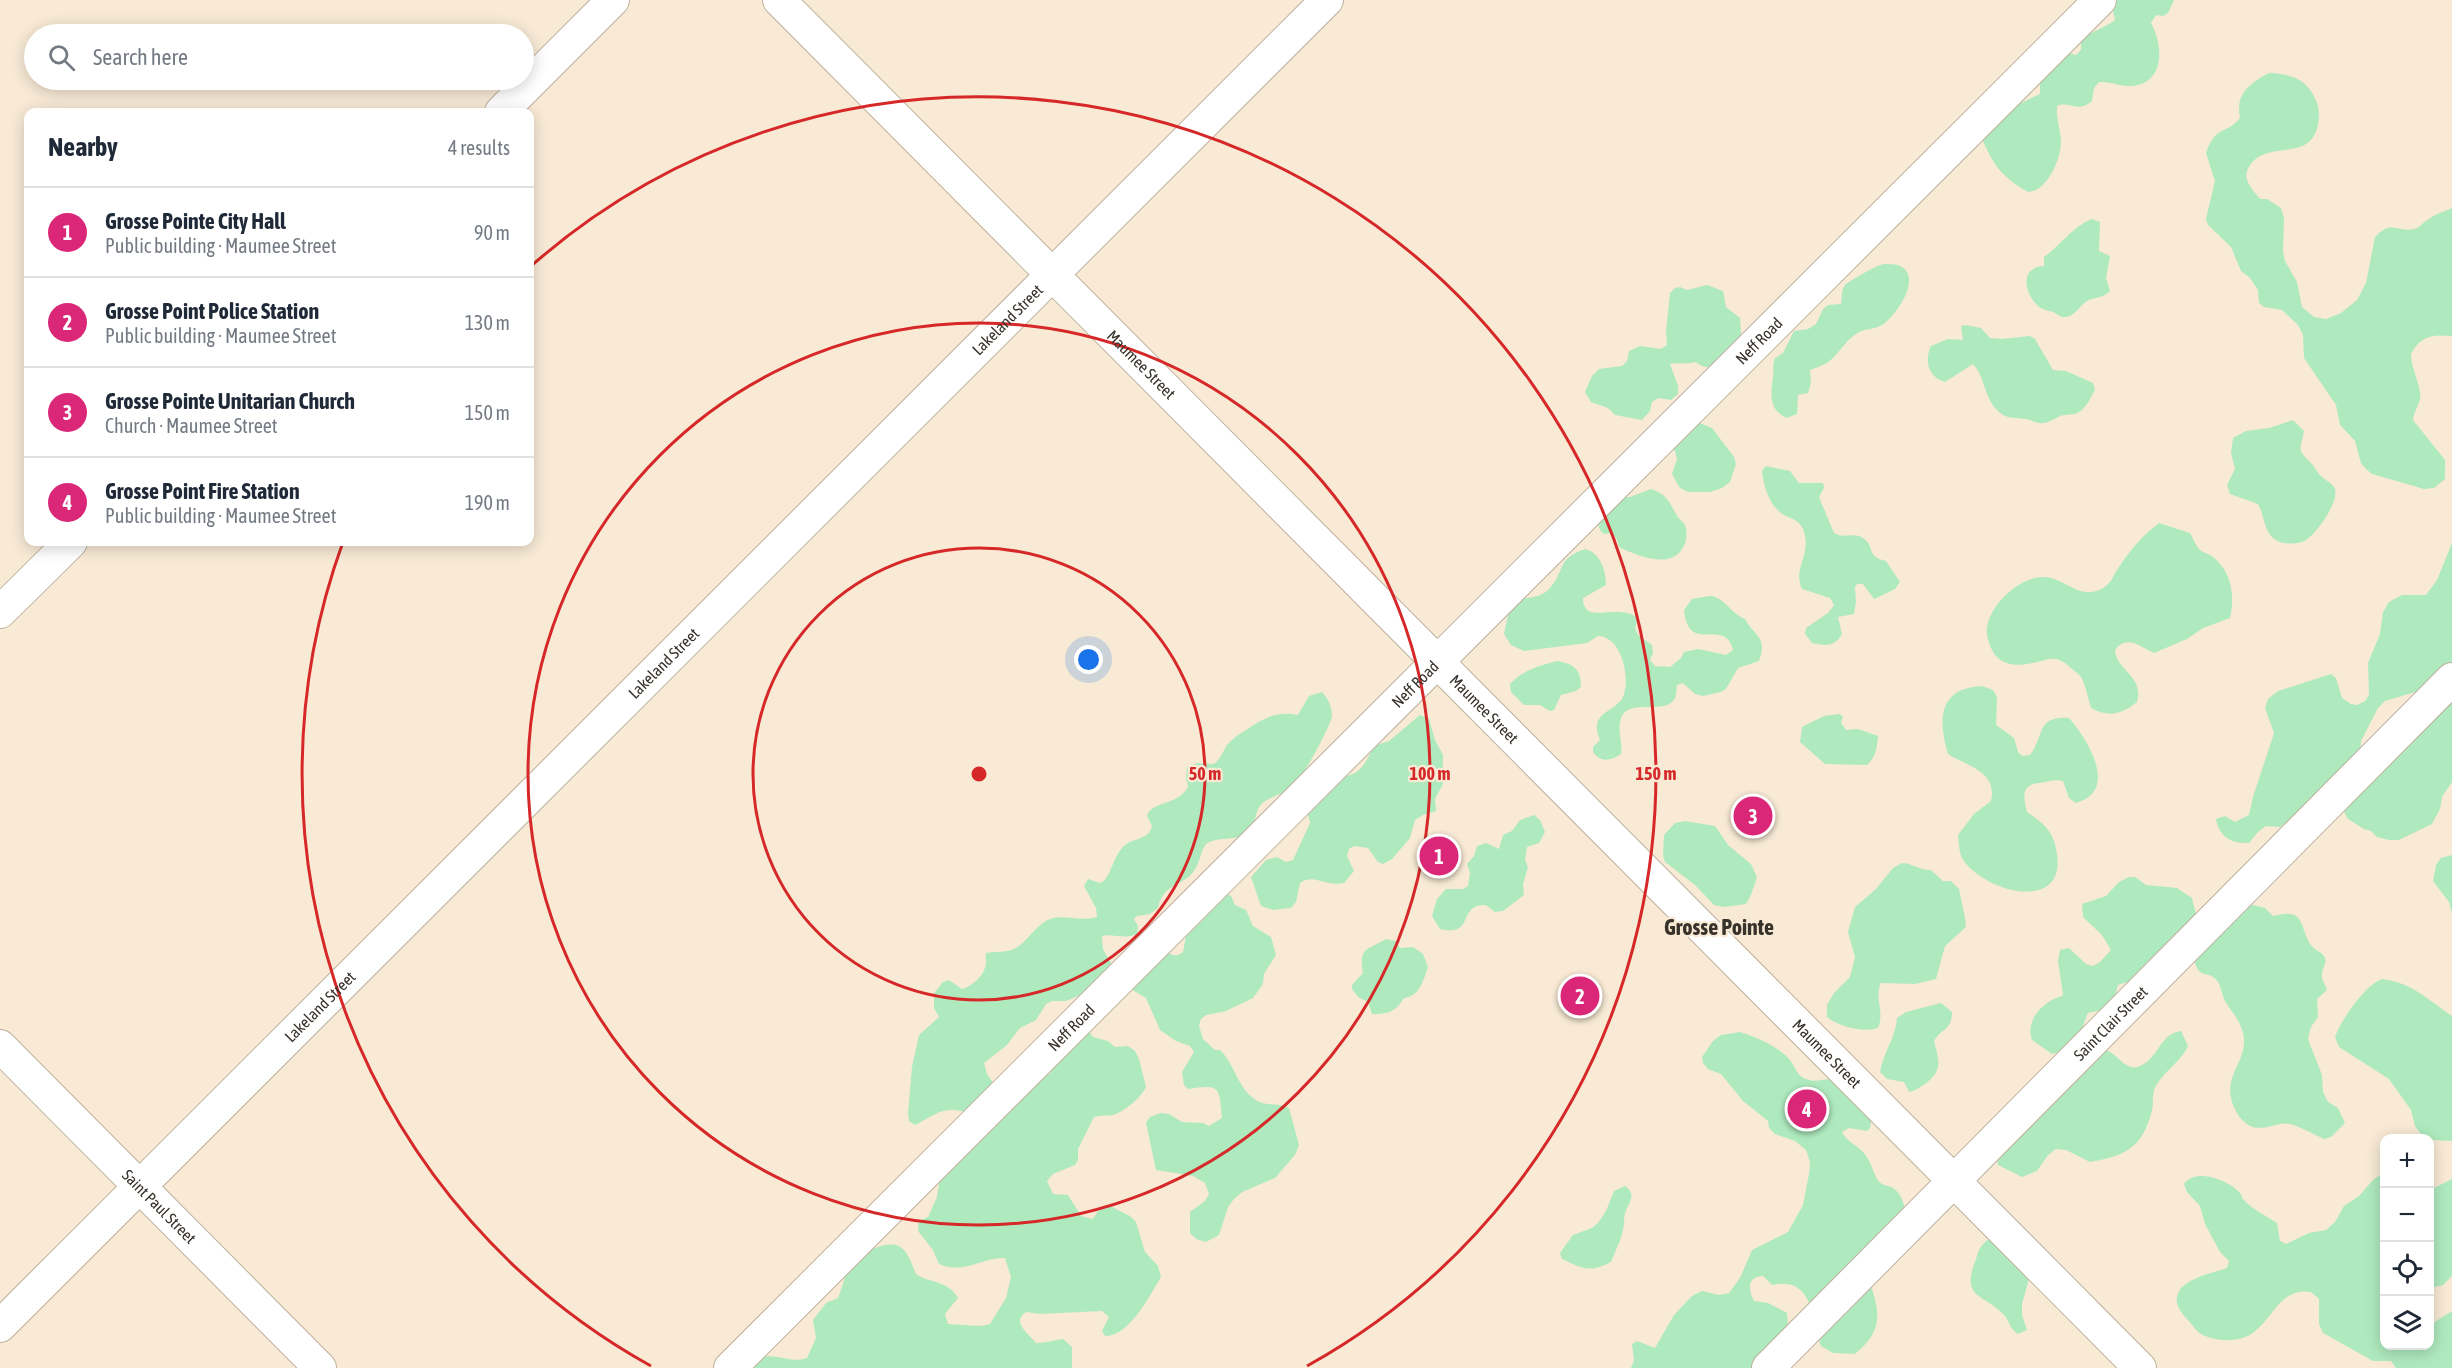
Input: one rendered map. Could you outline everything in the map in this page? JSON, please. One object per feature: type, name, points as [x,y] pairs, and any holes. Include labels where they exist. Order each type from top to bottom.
[{"type":"street","points":[[534,79],[614,0]]},
{"type":"street","name":"Maumee Street","points":[[779,0],[2140,1368]]},
{"type":"street","name":"Lakeland Street","points":[[0,1326],[1327,0]]},
{"type":"street","name":"Neff Road","points":[[730,1368],[2100,0]]},
{"type":"street","points":[[505,108],[523,90]]},
{"type":"street","points":[[0,612],[66,546]]},
{"type":"street","name":"Saint Clair Street","points":[[1768,1368],[2452,679]]},
{"type":"street","name":"Saint Paul Street","points":[[0,1046],[320,1368]]},
{"type":"green space","points":[[2118,0],[2174,0],[2168,13],[2163,16],[2156,15],[2151,23],[2158,41],[2159,61],[2156,70],[2151,78],[2132,86],[2099,82],[2094,88],[2092,101],[2087,105],[2057,106],[2061,147],[2056,164],[2041,186],[2028,192],[2010,180],[1998,168],[1980,134],[2008,102],[2021,103],[2040,94],[2040,77],[2064,52],[2076,55],[2081,50],[2081,40],[2115,20],[2112,6]]},
{"type":"green space","points":[[2269,73],[2289,76],[2303,82],[2312,92],[2318,107],[2316,131],[2310,141],[2301,147],[2267,153],[2257,158],[2249,167],[2246,176],[2260,199],[2267,199],[2281,208],[2284,218],[2285,261],[2297,282],[2302,307],[2314,317],[2326,319],[2341,313],[2357,300],[2366,283],[2375,237],[2381,232],[2390,228],[2408,230],[2419,227],[2432,217],[2452,208],[2452,336],[2439,335],[2423,340],[2411,354],[2420,396],[2413,420],[2445,460],[2445,479],[2434,488],[2424,489],[2372,474],[2366,469],[2361,463],[2355,441],[2340,425],[2336,405],[2304,358],[2303,335],[2298,325],[2282,310],[2264,307],[2259,303],[2258,290],[2250,278],[2241,271],[2231,247],[2208,225],[2206,219],[2215,181],[2206,153],[2213,138],[2240,118],[2240,102],[2245,90]]},
{"type":"green space","points":[[2092,219],[2100,222],[2099,251],[2110,256],[2106,278],[2110,291],[2089,300],[2066,317],[2040,308],[2029,293],[2026,280],[2028,275],[2036,267],[2044,266],[2044,257],[2079,226]]},
{"type":"green space","points":[[1884,264],[1898,265],[1906,270],[1909,277],[1908,286],[1900,305],[1882,325],[1856,334],[1827,363],[1810,370],[1811,383],[1808,393],[1798,395],[1797,414],[1787,418],[1781,415],[1772,401],[1775,358],[1783,353],[1794,331],[1808,329],[1816,324],[1823,309],[1828,305],[1841,304],[1843,289],[1847,283]]},
{"type":"green space","points":[[1707,285],[1723,291],[1726,307],[1740,318],[1742,346],[1715,367],[1702,366],[1695,362],[1670,364],[1678,386],[1678,394],[1671,400],[1658,398],[1652,402],[1650,411],[1642,420],[1615,415],[1608,408],[1591,402],[1585,392],[1592,376],[1599,369],[1622,366],[1627,361],[1629,351],[1640,346],[1661,349],[1667,345],[1670,293],[1675,288],[1680,287],[1687,290]]},
{"type":"green space","points":[[1961,326],[1981,328],[1990,338],[2030,336],[2035,339],[2053,370],[2066,371],[2093,383],[2095,390],[2079,412],[2060,416],[2047,422],[2040,423],[2003,415],[1992,404],[1973,364],[1945,382],[1939,380],[1929,368],[1928,357],[1931,346],[1948,339],[1963,340]]},
{"type":"green space","points":[[2293,420],[2304,431],[2301,451],[2320,475],[2332,485],[2335,495],[2326,517],[2316,531],[2304,541],[2290,544],[2277,541],[2272,537],[2258,504],[2230,494],[2227,485],[2235,469],[2231,453],[2233,438],[2246,431],[2269,428]]},
{"type":"green space","points":[[1697,422],[1712,428],[1734,457],[1736,464],[1730,482],[1710,492],[1688,492],[1680,488],[1672,474],[1677,459],[1675,451],[1669,447]]},
{"type":"green space","points":[[1766,466],[1790,471],[1799,483],[1823,483],[1824,488],[1819,497],[1834,533],[1863,538],[1875,557],[1886,561],[1900,582],[1895,589],[1874,599],[1863,584],[1857,584],[1854,614],[1838,617],[1842,634],[1833,643],[1825,645],[1812,643],[1805,634],[1806,628],[1828,613],[1834,605],[1830,598],[1802,589],[1799,574],[1806,547],[1803,529],[1796,521],[1781,513],[1770,499],[1762,471]]},
{"type":"green space","points":[[1651,489],[1666,498],[1685,525],[1686,541],[1680,552],[1673,557],[1655,559],[1619,547],[1616,537],[1611,533],[1604,534],[1598,524],[1597,512],[1620,497],[1630,497]]},
{"type":"green space","points":[[2159,523],[2190,533],[2200,550],[2219,563],[2228,577],[2232,593],[2231,610],[2230,618],[2203,628],[2187,639],[2154,653],[2134,643],[2120,645],[2115,650],[2117,657],[2120,664],[2134,679],[2138,693],[2137,702],[2121,712],[2110,714],[2098,711],[2091,708],[2081,677],[2062,661],[2049,659],[2017,665],[2004,662],[1994,654],[1987,635],[1988,621],[1997,605],[2013,589],[2028,580],[2043,577],[2058,580],[2082,591],[2096,591],[2103,588],[2137,543]]},
{"type":"green space","points":[[2452,543],[2452,676],[2429,688],[2385,701],[2378,708],[2361,741],[2360,756],[2435,719],[2452,691],[2452,782],[2442,797],[2440,809],[2432,824],[2399,840],[2389,840],[2377,837],[2371,831],[2348,819],[2343,810],[2302,810],[2280,827],[2266,826],[2249,843],[2232,841],[2223,835],[2216,819],[2225,816],[2235,822],[2249,815],[2274,733],[2265,708],[2268,699],[2278,691],[2331,674],[2336,678],[2342,698],[2357,705],[2365,701],[2369,695],[2368,663],[2380,634],[2383,612],[2389,602],[2402,595],[2426,595],[2437,580]]},
{"type":"green space","points":[[1585,549],[1595,554],[1602,563],[1606,585],[1583,598],[1584,606],[1588,611],[1594,613],[1618,612],[1635,616],[1637,621],[1635,628],[1638,635],[1652,645],[1653,653],[1650,660],[1655,666],[1670,667],[1681,658],[1684,652],[1698,649],[1726,655],[1733,650],[1729,640],[1723,636],[1699,634],[1692,631],[1687,624],[1684,610],[1692,599],[1702,597],[1716,597],[1745,619],[1759,638],[1762,647],[1759,661],[1738,668],[1726,689],[1721,692],[1703,696],[1695,694],[1683,683],[1677,685],[1676,696],[1671,703],[1626,711],[1620,721],[1621,754],[1606,760],[1599,758],[1593,752],[1593,747],[1600,740],[1597,724],[1603,715],[1622,699],[1626,682],[1623,661],[1613,643],[1598,636],[1587,643],[1524,651],[1511,645],[1504,634],[1508,615],[1507,604],[1544,593],[1554,583],[1569,557]]},
{"type":"green space","points":[[1557,661],[1575,668],[1580,676],[1581,687],[1576,691],[1561,695],[1554,710],[1550,711],[1540,705],[1524,705],[1511,692],[1510,684],[1520,675]]},
{"type":"green space","points":[[1982,686],[1993,690],[1997,697],[1996,725],[2014,738],[2018,752],[2022,756],[2030,755],[2046,724],[2058,718],[2069,718],[2084,738],[2096,764],[2098,776],[2096,787],[2089,797],[2076,803],[2069,798],[2063,781],[2054,780],[2033,784],[2026,789],[2024,796],[2027,812],[2048,829],[2054,840],[2057,854],[2056,873],[2049,885],[2036,891],[2020,891],[1987,880],[1972,870],[1960,853],[1958,835],[1974,814],[1991,801],[1992,791],[1985,776],[1948,754],[1943,718],[1949,699],[1967,688]]},
{"type":"green space","points":[[1322,692],[1328,700],[1332,716],[1316,752],[1295,785],[1260,806],[1252,828],[1246,834],[1206,844],[1196,868],[1189,876],[1164,894],[1158,908],[1150,914],[1137,916],[1134,919],[1138,926],[1137,934],[1102,936],[1103,949],[1111,963],[1164,950],[1178,955],[1183,952],[1186,936],[1205,918],[1204,910],[1226,893],[1231,896],[1235,905],[1246,910],[1253,926],[1271,937],[1276,955],[1264,974],[1263,984],[1253,998],[1226,1011],[1206,1015],[1201,1019],[1199,1026],[1203,1039],[1215,1050],[1220,1050],[1250,1095],[1260,1102],[1289,1108],[1299,1145],[1295,1155],[1275,1178],[1242,1192],[1234,1199],[1228,1207],[1219,1235],[1206,1242],[1196,1239],[1190,1233],[1190,1212],[1205,1201],[1209,1194],[1205,1183],[1193,1176],[1156,1170],[1146,1123],[1150,1117],[1161,1113],[1169,1114],[1182,1122],[1203,1123],[1209,1126],[1222,1118],[1219,1094],[1216,1090],[1207,1087],[1188,1089],[1184,1085],[1182,1072],[1194,1052],[1190,1046],[1176,1041],[1160,1030],[1146,998],[1129,988],[1095,989],[1066,1001],[1052,1001],[1046,1004],[1036,1020],[1020,1028],[1007,1045],[984,1063],[987,1074],[996,1087],[1038,1074],[1044,1077],[1051,1073],[1050,1066],[1082,1022],[1093,1037],[1108,1041],[1115,1047],[1128,1046],[1135,1051],[1146,1087],[1140,1096],[1118,1113],[1094,1117],[1078,1149],[1078,1160],[1075,1165],[1053,1174],[1047,1181],[1053,1194],[1068,1195],[1081,1216],[1093,1219],[1098,1211],[1110,1206],[1130,1216],[1136,1222],[1145,1252],[1158,1266],[1161,1277],[1138,1314],[1122,1330],[1105,1336],[1102,1331],[1109,1317],[1102,1311],[1040,1314],[1026,1312],[1020,1324],[1036,1343],[1063,1339],[1072,1347],[1072,1368],[743,1368],[765,1357],[795,1360],[807,1358],[816,1338],[813,1320],[826,1303],[838,1298],[853,1259],[879,1246],[900,1247],[908,1256],[916,1274],[944,1285],[954,1292],[958,1298],[945,1314],[948,1324],[980,1326],[990,1324],[1006,1298],[1011,1277],[1005,1258],[965,1267],[948,1267],[939,1264],[933,1250],[918,1231],[919,1221],[928,1217],[937,1197],[940,1177],[967,1112],[945,1111],[934,1114],[915,1125],[909,1121],[912,1067],[919,1035],[939,1017],[934,1008],[934,993],[943,982],[949,980],[962,989],[970,985],[983,972],[986,953],[1014,949],[1050,919],[1097,917],[1096,908],[1084,886],[1088,879],[1100,883],[1104,881],[1123,847],[1144,837],[1150,831],[1152,826],[1147,816],[1150,811],[1184,793],[1188,787],[1187,767],[1197,763],[1214,764],[1227,745],[1241,733],[1270,716],[1298,715],[1309,696]]},
{"type":"green space","points":[[1839,714],[1843,716],[1841,723],[1846,730],[1858,729],[1878,736],[1876,752],[1867,765],[1825,764],[1800,742],[1802,727],[1824,716]]},
{"type":"green space","points":[[1420,715],[1429,719],[1435,740],[1443,755],[1443,784],[1435,799],[1436,811],[1415,820],[1410,838],[1392,859],[1383,864],[1378,862],[1368,848],[1354,846],[1349,849],[1347,856],[1354,871],[1344,883],[1305,880],[1300,883],[1296,902],[1291,908],[1273,910],[1261,906],[1251,877],[1266,860],[1277,857],[1286,862],[1293,860],[1310,823],[1307,811],[1333,778],[1355,773],[1363,766],[1374,746],[1389,741]]},
{"type":"green space","points":[[1534,815],[1540,820],[1545,832],[1539,843],[1527,847],[1525,860],[1528,867],[1523,884],[1524,895],[1503,911],[1495,912],[1486,905],[1478,905],[1473,908],[1459,928],[1440,929],[1432,916],[1437,899],[1446,889],[1463,889],[1468,886],[1470,873],[1467,864],[1474,856],[1477,846],[1486,843],[1499,849],[1503,835],[1512,831],[1520,820]]},
{"type":"green space","points":[[1685,821],[1715,826],[1728,845],[1751,864],[1757,877],[1746,904],[1724,907],[1714,905],[1695,885],[1665,862],[1664,835],[1675,823]]},
{"type":"green space","points":[[2452,855],[2452,913],[2449,902],[2433,881],[2436,865],[2441,858]]},
{"type":"green space","points":[[1902,863],[1931,870],[1943,881],[1951,881],[1959,889],[1965,928],[1945,946],[1936,979],[1915,984],[1881,983],[1878,1028],[1859,1029],[1832,1021],[1827,1017],[1827,1005],[1834,993],[1850,977],[1855,957],[1848,932],[1855,907],[1876,889],[1893,868]]},
{"type":"green space","points":[[2135,877],[2146,885],[2177,888],[2192,898],[2196,914],[2191,928],[2134,980],[2118,985],[2113,1005],[2108,1009],[2088,1013],[2075,1045],[2052,1054],[2032,1040],[2030,1033],[2037,1012],[2048,1002],[2063,994],[2058,961],[2060,950],[2069,948],[2086,964],[2093,966],[2100,962],[2111,950],[2102,935],[2083,917],[2082,904],[2106,896],[2119,882]]},
{"type":"green space","points":[[2248,906],[2265,908],[2273,916],[2291,914],[2297,916],[2311,945],[2325,958],[2322,977],[2327,990],[2317,999],[2318,1017],[2311,1027],[2308,1039],[2322,1075],[2323,1092],[2328,1102],[2338,1108],[2345,1123],[2331,1137],[2324,1139],[2290,1124],[2264,1128],[2250,1126],[2237,1113],[2231,1100],[2232,1078],[2243,1049],[2244,1039],[2241,1027],[2224,999],[2218,982],[2211,976],[2200,972],[2193,954]]},
{"type":"green space","points":[[1386,939],[1396,941],[1400,948],[1413,947],[1423,954],[1428,967],[1420,987],[1414,994],[1404,998],[1391,1011],[1372,1014],[1368,1002],[1358,997],[1352,985],[1363,973],[1363,954]]},
{"type":"green space","points":[[2382,979],[2402,984],[2452,1016],[2452,1141],[2434,1140],[2434,1134],[2420,1133],[2415,1126],[2411,1110],[2389,1079],[2339,1047],[2335,1037],[2342,1022],[2361,996]]},
{"type":"green space","points":[[1941,1003],[1952,1012],[1952,1018],[1949,1025],[1934,1041],[1938,1056],[1937,1071],[1929,1081],[1909,1092],[1904,1082],[1887,1079],[1880,1072],[1897,1018],[1906,1012]]},
{"type":"green space","points":[[2181,1031],[2188,1046],[2157,1084],[2147,1126],[2130,1149],[2112,1157],[2090,1162],[2066,1150],[2056,1149],[2048,1155],[2037,1171],[2022,1177],[1998,1165],[1997,1159],[2093,1049],[2108,1051],[2125,1064],[2137,1067],[2150,1060],[2168,1037]]},
{"type":"green space","points":[[1740,1032],[1760,1039],[1779,1050],[1805,1079],[1814,1081],[1833,1079],[1872,1116],[1870,1128],[1867,1131],[1849,1128],[1842,1132],[1865,1154],[1879,1181],[1893,1188],[1900,1195],[1908,1222],[1870,1283],[1877,1313],[1875,1330],[1855,1354],[1833,1353],[1821,1346],[1812,1311],[1803,1292],[1785,1284],[1772,1285],[1763,1276],[1754,1278],[1750,1284],[1754,1301],[1768,1303],[1787,1313],[1788,1327],[1759,1363],[1750,1368],[1631,1368],[1634,1360],[1632,1344],[1637,1341],[1655,1348],[1674,1315],[1692,1296],[1702,1291],[1719,1295],[1729,1293],[1740,1278],[1752,1250],[1788,1232],[1803,1205],[1810,1162],[1806,1150],[1795,1141],[1775,1134],[1769,1128],[1768,1121],[1743,1101],[1721,1074],[1708,1069],[1703,1063],[1702,1057],[1713,1041],[1721,1035]]},
{"type":"green space","points":[[2380,1175],[2380,1350],[2434,1350],[2434,1322],[2452,1311],[2452,1368],[2396,1368],[2391,1361],[2373,1361],[2323,1333],[2319,1324],[2319,1299],[2311,1292],[2292,1294],[2279,1304],[2254,1332],[2235,1340],[2221,1340],[2201,1334],[2182,1313],[2177,1300],[2179,1291],[2190,1281],[2227,1268],[2229,1261],[2220,1252],[2205,1224],[2200,1206],[2187,1192],[2184,1184],[2189,1179],[2196,1176],[2212,1177],[2235,1188],[2248,1204],[2277,1223],[2280,1241],[2286,1244],[2309,1233],[2326,1230],[2335,1222],[2344,1206],[2359,1196]]},
{"type":"green space","points":[[2452,1179],[2452,1276],[2443,1285],[2434,1287],[2434,1242],[2434,1188]]},
{"type":"green space","points":[[1625,1186],[1631,1192],[1631,1198],[1625,1213],[1621,1238],[1611,1262],[1592,1269],[1562,1259],[1560,1253],[1573,1235],[1592,1228],[1598,1223],[1614,1191]]},
{"type":"green space","points":[[1992,1237],[2029,1279],[2022,1304],[2022,1315],[2027,1330],[2018,1334],[1997,1308],[1972,1289],[1972,1272],[1978,1252],[1983,1244]]},
{"type":"place","name":"Grosse Pointe Unitarian Church","points":[[1753,816]]},
{"type":"place","name":"Grosse Pointe City Hall","points":[[1439,856]]},
{"type":"place","name":"Grosse Point Police Station","points":[[1580,996]]},
{"type":"place","name":"Grosse Point Fire Station","points":[[1807,1109]]},
{"type":"district","name":"Grosse Pointe","points":[[1719,927]]}]
